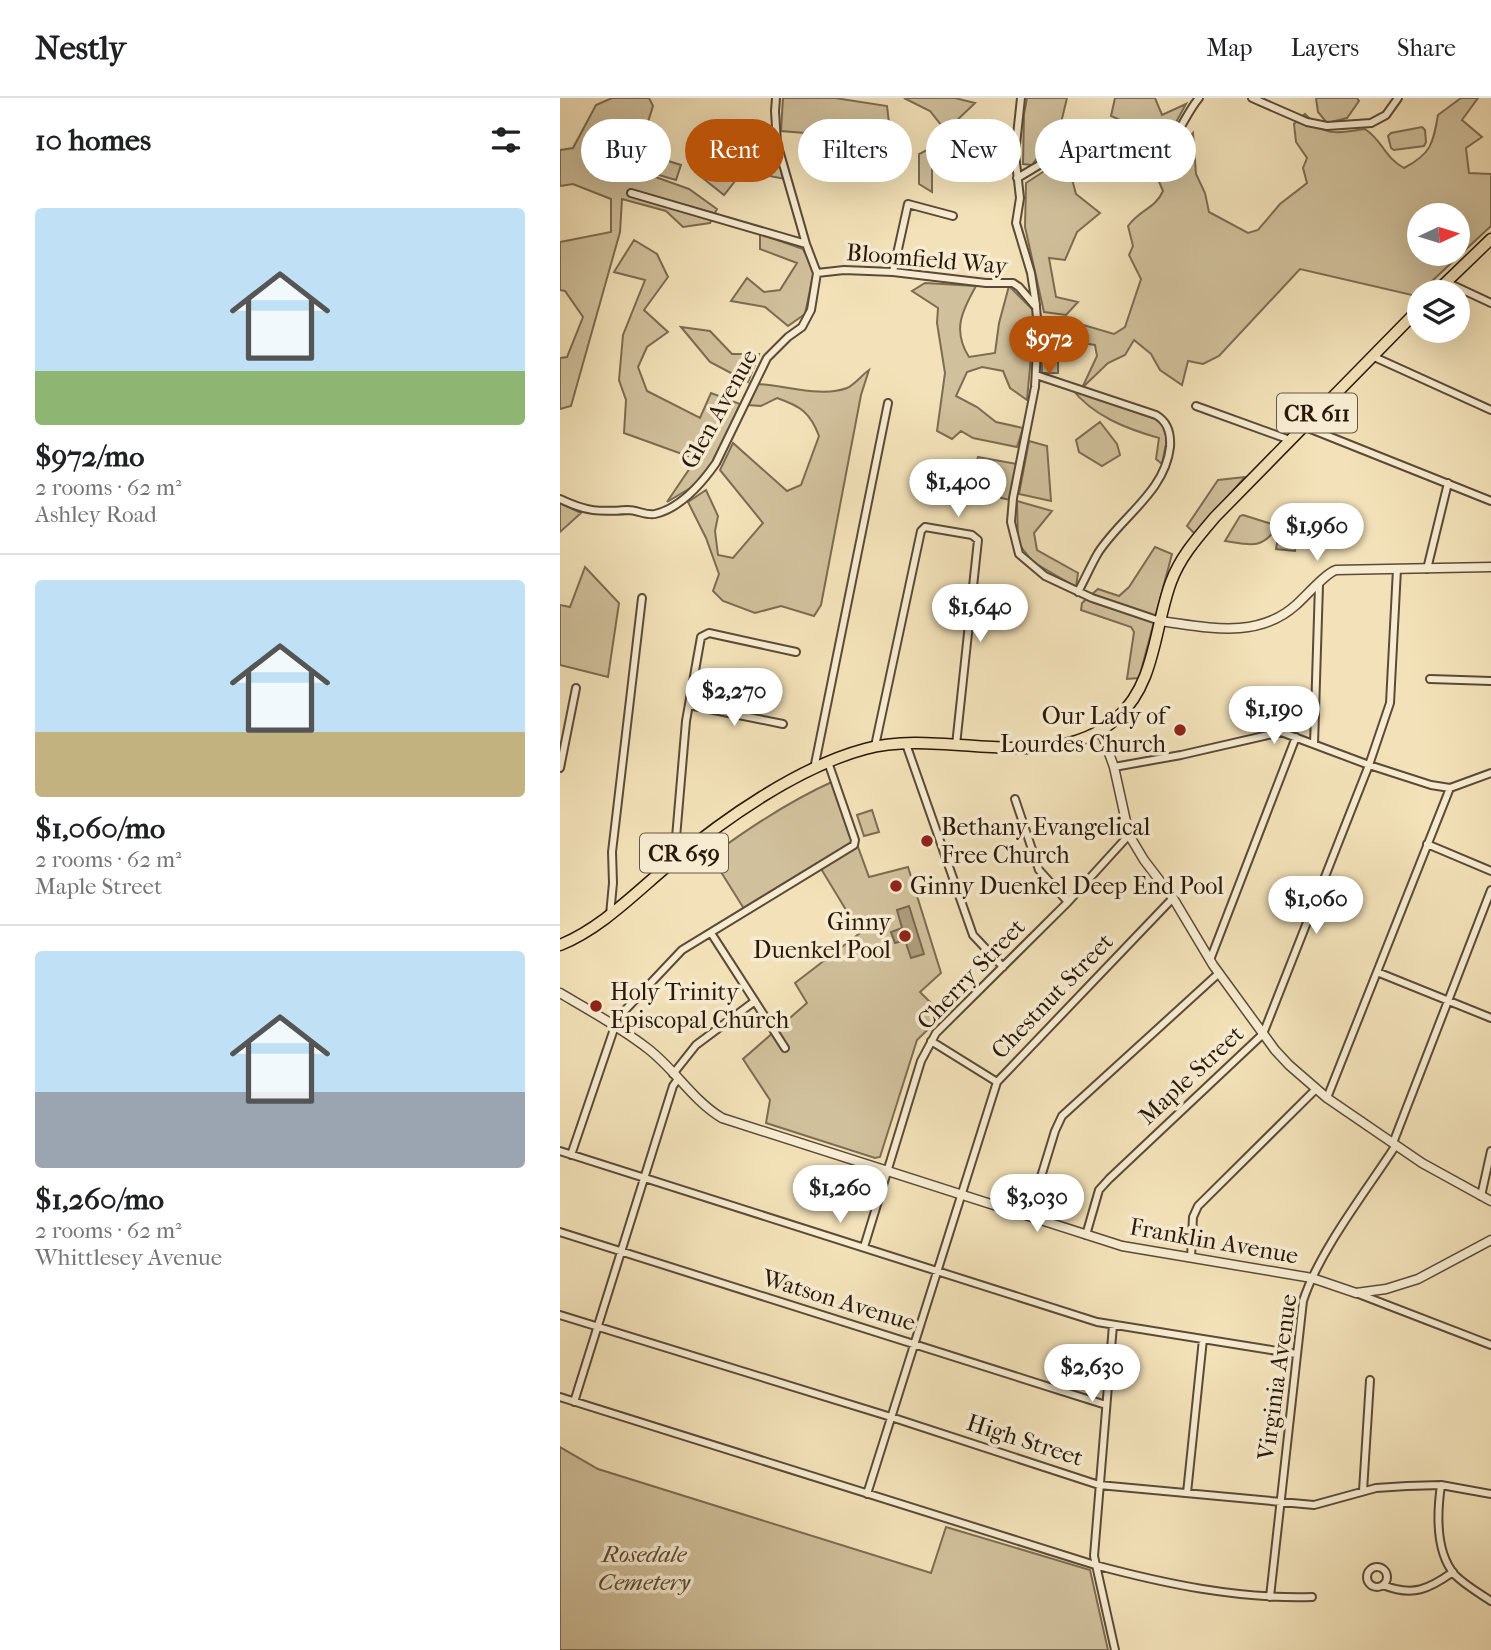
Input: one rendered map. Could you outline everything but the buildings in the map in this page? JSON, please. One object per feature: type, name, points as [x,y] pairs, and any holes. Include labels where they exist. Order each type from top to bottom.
[{"type":"main road","points":[[1448,280],[1491,239]]},
{"type":"main road","name":"CR 611","points":[[1101,731],[1117,718],[1140,689],[1149,668],[1170,584],[1190,547],[1215,517],[1407,321]]},
{"type":"main road","name":"CR 659","points":[[560,945],[586,932],[610,915],[674,861],[754,802],[828,762],[875,746],[906,744],[1054,747],[1080,741],[1101,731]]},
{"type":"street","name":"Glen Avenue","points":[[560,499],[589,511],[634,510],[653,515],[677,503],[692,492],[716,463],[766,358],[802,327],[811,310],[817,273],[777,143],[776,98]]},
{"type":"street","points":[[1019,119],[1021,98]]},
{"type":"street","points":[[1021,176],[1063,154],[1089,153],[1127,160],[1146,159],[1158,154],[1166,148],[1199,98]]},
{"type":"street","points":[[1252,98],[1307,122],[1327,126],[1371,123],[1386,115],[1398,98]]},
{"type":"street","points":[[1018,182],[1020,198],[1016,223],[1031,272],[1038,330],[1036,375],[1011,522],[1019,554],[1030,565],[1045,576],[1078,592],[1160,621],[1222,629],[1265,625],[1285,614],[1319,585],[1328,572],[1336,570],[1491,567]]},
{"type":"street","points":[[631,193],[806,244]]},
{"type":"street","points":[[893,272],[908,204],[953,216]]},
{"type":"street","name":"Bloomfield Way","points":[[817,273],[844,270],[893,272],[986,283],[1013,283],[1036,307]]},
{"type":"street","points":[[1470,293],[1491,303]]},
{"type":"street","points":[[1373,356],[1491,410]]},
{"type":"street","points":[[1036,375],[1156,415],[1164,420],[1171,436],[1169,457],[1161,477],[1099,553],[1078,592]]},
{"type":"street","points":[[814,769],[888,402]]},
{"type":"street","points":[[1196,406],[1290,440]]},
{"type":"street","points":[[1303,426],[1491,501]]},
{"type":"street","points":[[1427,569],[1448,483]]},
{"type":"street","points":[[875,746],[921,531],[925,527],[972,535],[978,540],[956,745]]},
{"type":"street","name":"Maple Street","points":[[1086,1235],[1099,1190],[1263,1034],[1369,765],[1390,703],[1397,569]]},
{"type":"street","points":[[1314,744],[1319,585]]},
{"type":"street","points":[[610,915],[612,852],[642,598]]},
{"type":"street","points":[[674,861],[689,705],[701,637],[709,633],[796,652]]},
{"type":"street","points":[[1430,679],[1491,681]]},
{"type":"street","points":[[560,768],[576,688]]},
{"type":"street","points":[[689,705],[783,724]]},
{"type":"street","points":[[1101,731],[1114,767],[1129,835],[1173,898],[1210,960],[1263,1034],[1289,1065],[1327,1098],[1441,1174],[1491,1201]]},
{"type":"street","points":[[1114,767],[1281,732],[1431,785],[1450,788],[1491,774]]},
{"type":"street","points":[[1210,960],[1296,737]]},
{"type":"street","points":[[906,744],[973,935],[1003,968]]},
{"type":"street","points":[[571,1155],[613,1025],[682,950],[854,845],[855,840],[828,762]]},
{"type":"street","points":[[1327,1098],[1450,788]]},
{"type":"street","points":[[1015,799],[1039,870],[1069,902]]},
{"type":"street","name":"Cherry Street","points":[[864,1247],[922,1061],[936,1033],[1069,902],[1129,835]]},
{"type":"street","points":[[1427,845],[1491,871]]},
{"type":"street","name":"Virginia Avenue","points":[[1270,1597],[1303,1301],[1312,1278],[1395,1144],[1491,890]]},
{"type":"street","name":"Chestnut Street","points":[[867,1494],[997,1082],[1173,898]]},
{"type":"street","points":[[711,933],[785,1048]]},
{"type":"street","points":[[1377,972],[1491,1018]]},
{"type":"street","points":[[1029,1216],[1055,1130],[1062,1116],[1219,973]]},
{"type":"street","name":"Franklin Avenue","points":[[560,993],[647,1048],[705,1108],[722,1118],[1122,1246],[1312,1278],[1356,1293],[1386,1289],[1418,1279],[1491,1240]]},
{"type":"street","points":[[574,1402],[675,1076],[696,1045],[755,1001]]},
{"type":"street","points":[[931,1041],[997,1082]]},
{"type":"street","points":[[1191,1258],[1194,1217],[1198,1206],[1316,1089]]},
{"type":"street","points":[[560,1151],[1113,1325],[1296,1354]]},
{"type":"street","points":[[1482,1196],[1491,1151]]},
{"type":"street","name":"Watson Avenue","points":[[560,1232],[1105,1405]]},
{"type":"street","points":[[1356,1293],[1491,1345]]},
{"type":"street","name":"High Street","points":[[560,1315],[891,1417],[1099,1485],[1314,1505],[1376,1488],[1441,1485],[1491,1494]]},
{"type":"street","points":[[1113,1325],[1095,1565],[1115,1650]]},
{"type":"street","points":[[1187,1493],[1203,1339]]},
{"type":"street","points":[[1363,1491],[1370,1380]]},
{"type":"street","points":[[560,1397],[1095,1565],[1186,1588],[1270,1597],[1312,1597]]},
{"type":"street","points":[[1441,1485],[1437,1511],[1444,1550],[1453,1572],[1491,1601]]},
{"type":"street","points":[[1383,1585],[1401,1590],[1423,1590],[1434,1586],[1453,1572]]},
{"type":"green space","points":[[612,98],[649,98],[653,106],[649,119],[589,119],[596,105]]},
{"type":"green space","points":[[783,98],[835,98],[887,106],[889,119],[798,119],[798,132],[784,131],[784,119],[782,119]]},
{"type":"green space","points":[[904,98],[955,98],[975,103],[958,119],[936,119],[930,111]]},
{"type":"green space","points":[[1027,98],[1067,98],[1062,119],[1035,119],[1035,161],[1032,165],[1023,164]]},
{"type":"green space","points":[[1115,98],[1155,98],[1162,115],[1186,104],[1178,119],[1118,119],[1111,116]]},
{"type":"green space","points":[[1316,98],[1357,98],[1359,101],[1347,118],[1327,123],[1318,112]]},
{"type":"green space","points":[[1461,98],[1478,98],[1462,120],[1482,137],[1466,148],[1469,173],[1491,174],[1491,226],[1470,246],[1470,203],[1407,203],[1407,266],[1448,266],[1433,280],[1407,280],[1407,294],[1300,269],[1219,356],[1203,364],[1188,361],[1182,385],[1160,370],[1151,354],[1134,340],[1125,355],[1108,363],[1082,388],[1097,356],[1095,345],[1074,342],[1062,344],[1058,351],[1058,373],[1042,373],[1041,325],[1080,324],[1114,334],[1125,327],[1141,279],[1129,255],[1133,246],[1128,226],[1160,197],[1163,191],[1159,182],[1196,182],[1196,174],[1205,193],[1209,212],[1248,233],[1258,230],[1280,204],[1307,183],[1303,168],[1307,158],[1296,142],[1294,124],[1305,114],[1319,127],[1332,132],[1365,129],[1392,159],[1404,168],[1425,153],[1434,134],[1438,115]]},
{"type":"green space","points":[[1422,127],[1425,130],[1424,146],[1394,150],[1391,148],[1388,136],[1391,133]]},
{"type":"green space","points":[[581,133],[581,182],[669,182],[689,189],[717,209],[710,223],[683,227],[666,211],[622,199],[620,232],[571,406],[560,409],[560,358],[567,357],[583,317],[565,291],[560,290],[560,242],[611,232],[611,199],[573,184],[560,186],[560,150],[573,148]]},
{"type":"green space","points":[[926,150],[926,182],[932,182],[932,192],[919,184],[919,154]]},
{"type":"green space","points":[[671,162],[681,165],[676,180],[671,179]]},
{"type":"green space","points":[[1035,177],[1035,182],[1073,182],[1076,194],[1100,213],[1077,232],[1065,260],[1049,258],[1056,297],[1078,302],[1066,315],[1044,312],[1025,227],[1026,183]]},
{"type":"green space","points":[[708,182],[734,182],[724,195]]},
{"type":"green space","points":[[760,234],[803,249],[814,271],[805,314],[788,326],[765,307],[731,301],[747,278],[764,292],[780,290],[797,263],[760,249]]},
{"type":"green space","points":[[634,240],[657,254],[668,277],[644,310],[668,332],[647,347],[638,367],[647,391],[700,418],[711,393],[740,404],[714,464],[697,484],[667,502],[696,459],[624,433],[626,400],[619,380],[623,335],[645,280],[614,272]]},
{"type":"green space","points":[[925,283],[976,286],[963,312],[960,329],[969,357],[995,353],[999,323],[1009,286],[1035,312],[1027,400],[1010,388],[1003,371],[982,367],[967,372],[956,396],[977,407],[996,422],[1023,428],[1017,447],[973,438],[961,431],[952,439],[937,431],[945,373],[937,323],[938,308],[912,291]]},
{"type":"green space","points":[[681,327],[710,331],[732,354],[759,354],[748,382],[710,362]]},
{"type":"green space","points":[[869,370],[861,395],[821,605],[814,616],[781,606],[755,613],[723,601],[713,591],[719,574],[706,538],[688,502],[706,490],[718,516],[715,531],[718,555],[733,558],[763,523],[720,470],[733,443],[787,491],[801,485],[819,436],[808,416],[792,404],[777,398],[761,406],[748,405],[758,384],[837,391],[850,387]]},
{"type":"green space","points":[[1072,389],[1161,421],[1167,439],[1162,464],[1156,459],[1159,438],[1100,414]]},
{"type":"green space","points":[[1100,422],[1117,444],[1120,455],[1102,466],[1079,452],[1076,440]]},
{"type":"green space","points":[[1029,441],[1047,446],[1051,501],[1019,494]]},
{"type":"green space","points":[[978,457],[1017,464],[1010,500],[968,490]]},
{"type":"green space","points":[[1245,477],[1195,534],[1187,526],[1218,480]]},
{"type":"green space","points":[[1017,501],[1052,511],[1034,533],[1037,550],[1078,573],[1076,587],[1033,562],[1018,543]]},
{"type":"green space","points":[[560,503],[581,513],[560,532]]},
{"type":"green space","points":[[1243,515],[1278,526],[1267,539],[1255,544],[1225,541]]},
{"type":"green space","points":[[1288,528],[1297,530],[1295,551],[1276,549],[1278,537]]},
{"type":"green space","points":[[1155,547],[1172,554],[1139,678],[1127,679],[1134,632],[1131,627],[1081,610],[1082,603],[1098,589],[1119,596],[1129,587]]},
{"type":"green space","points":[[585,567],[619,603],[608,677],[560,665],[560,605],[570,607]]},
{"type":"green space","points":[[834,781],[869,877],[908,867],[941,973],[920,992],[943,1015],[917,1040],[880,1157],[875,1158],[766,1123],[770,1100],[743,1059],[807,1003],[795,983],[860,933],[820,867],[746,912],[711,856],[770,815]]},
{"type":"green space","points":[[872,810],[879,832],[864,836],[857,815]]},
{"type":"green space","name":"Rosedale Cemetery","points":[[560,1447],[598,1469],[931,1573],[946,1527],[1090,1570],[1108,1650],[560,1650]]},
{"type":"shaded area","name":"Ginny Duenkel Pool","points":[[909,906],[924,954],[911,958],[905,940],[895,943],[891,932],[902,928],[897,910]]},
{"type":"place","name":"Our Lady of Lourdes Church","points":[[1180,730]]},
{"type":"place","name":"Bethany Evangelical Free Church","points":[[927,841]]},
{"type":"place","name":"Ginny Duenkel Deep End Pool","points":[[896,886]]},
{"type":"place","name":"Ginny Duenkel Pool","points":[[905,936]]},
{"type":"place","name":"Holy Trinity Episcopal Church","points":[[596,1006]]}]
